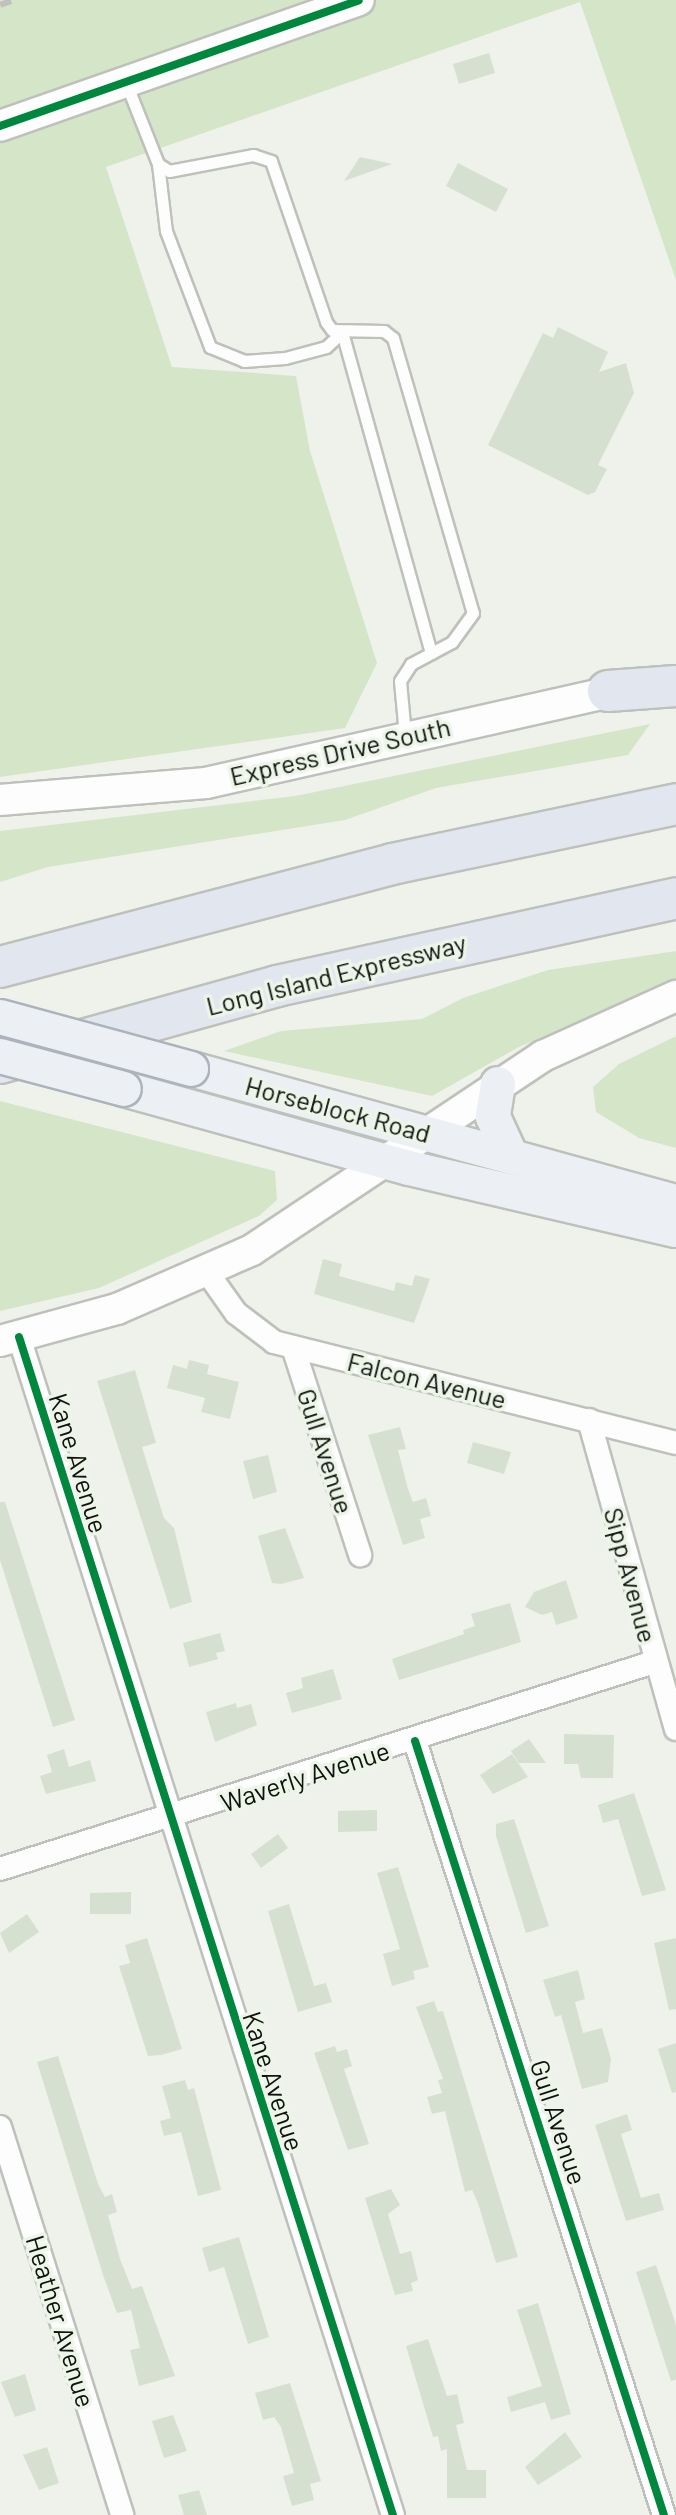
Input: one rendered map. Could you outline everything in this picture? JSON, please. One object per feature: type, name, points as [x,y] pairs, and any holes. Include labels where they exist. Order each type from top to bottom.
[{"type":"highway","points":[[608,691],[676,686]]},
{"type":"highway","points":[[0,967],[392,864],[676,804]]},
{"type":"highway","name":"Long Island Expressway","points":[[0,1063],[277,986],[676,898]]},
{"type":"main road","points":[[0,126],[359,0]]},
{"type":"main road","name":"Express Drive South","points":[[0,800],[206,783],[405,735],[608,691],[676,680]]},
{"type":"main road","points":[[9,1339],[117,1309],[207,1272],[287,1230],[498,1084],[597,1028],[676,996]]},
{"type":"main road","name":"Horseblock Road","points":[[0,1017],[676,1202]]},
{"type":"main road","name":"Horseblock Road","points":[[0,1056],[388,1160],[676,1230]]},
{"type":"main road","points":[[498,1084],[493,1117],[511,1156]]},
{"type":"street","name":"Falcon Avenue","points":[[207,1272],[253,1330],[293,1347],[676,1443]]},
{"type":"street","name":"Kane Avenue","points":[[9,1339],[169,1819],[393,2515]]},
{"type":"street","name":"Gull Avenue","points":[[293,1347],[360,1555]]},
{"type":"street","name":"Sipp Avenue","points":[[589,1420],[654,1662],[676,1729]]},
{"type":"street","name":"Waverly Avenue","points":[[0,1869],[169,1819],[654,1662]]},
{"type":"street","name":"Gull Avenue","points":[[415,1741],[667,2509]]},
{"type":"street","name":"Heather Avenue","points":[[0,2127],[122,2515]]},
{"type":"street","points":[[640,2515],[667,2509]]},
{"type":"lane","points":[[125,82],[158,164],[166,231],[210,347],[244,361],[285,358],[326,347],[342,332]]},
{"type":"lane","points":[[158,164],[181,172],[253,155],[271,161],[326,322],[342,332],[384,331],[393,338],[472,597],[473,613],[466,628],[411,664],[400,681],[405,735]]},
{"type":"lane","points":[[342,332],[431,653]]},
{"type":"green space","points":[[0,0],[676,0],[676,280],[580,2],[106,167],[172,367],[296,376],[310,451],[377,663],[345,728],[0,777]]},
{"type":"green space","points":[[650,724],[628,755],[436,788],[345,820],[48,867],[0,882],[0,831],[295,796]]},
{"type":"green space","points":[[676,951],[676,981],[519,1047],[432,1096],[224,1051],[281,1031],[422,1019],[463,998],[548,970]]},
{"type":"green space","points":[[676,1036],[676,1148],[639,1138],[596,1112],[593,1087],[619,1064]]},
{"type":"green space","points":[[0,1101],[275,1171],[277,1200],[259,1216],[99,1288],[0,1311]]},
{"type":"building","points":[[489,53],[495,73],[459,84],[453,64]]},
{"type":"building","points":[[360,157],[392,164],[344,181]]},
{"type":"building","points":[[458,163],[508,189],[496,212],[446,186]]},
{"type":"building","points":[[558,327],[608,352],[599,372],[626,363],[634,393],[598,465],[607,469],[595,492],[588,495],[488,445],[543,333],[553,338]]},
{"type":"building","points":[[323,1259],[342,1264],[339,1276],[394,1291],[396,1282],[412,1286],[415,1275],[430,1279],[414,1323],[314,1294]]},
{"type":"building","points":[[189,1360],[209,1365],[207,1374],[239,1382],[230,1419],[201,1412],[205,1398],[167,1388],[173,1365],[187,1369]]},
{"type":"building","points":[[135,1370],[156,1443],[142,1447],[164,1518],[174,1528],[192,1602],[170,1609],[97,1381]]},
{"type":"building","points":[[400,1427],[406,1449],[398,1450],[408,1489],[413,1502],[426,1498],[431,1516],[420,1519],[425,1538],[403,1545],[368,1435]]},
{"type":"building","points":[[473,1442],[511,1452],[504,1474],[467,1463]]},
{"type":"building","points":[[268,1455],[277,1492],[253,1499],[243,1461]]},
{"type":"building","points":[[0,1502],[5,1502],[75,1720],[53,1727],[0,1560]]},
{"type":"building","points":[[285,1528],[304,1578],[272,1583],[258,1536]]},
{"type":"building","points":[[566,1580],[578,1618],[556,1625],[552,1612],[542,1615],[525,1607],[534,1592]]},
{"type":"building","points":[[510,1603],[521,1642],[399,1680],[392,1659],[464,1634],[463,1630],[475,1626],[471,1614]]},
{"type":"building","points":[[220,1633],[225,1651],[216,1653],[218,1659],[189,1667],[183,1643]]},
{"type":"building","points":[[333,1669],[342,1699],[292,1713],[286,1693],[303,1688],[301,1678]]},
{"type":"building","points":[[236,1703],[237,1708],[251,1704],[257,1725],[215,1742],[206,1712]]},
{"type":"building","points":[[564,1734],[614,1735],[613,1778],[581,1778],[578,1764],[564,1764]]},
{"type":"building","points":[[529,1739],[546,1763],[519,1763],[511,1751]]},
{"type":"building","points":[[64,1749],[69,1767],[90,1760],[96,1781],[46,1794],[40,1776],[52,1772],[47,1755]]},
{"type":"building","points":[[512,1754],[528,1777],[493,1794],[480,1775]]},
{"type":"building","points":[[634,1793],[666,1890],[642,1896],[618,1819],[603,1823],[598,1805]]},
{"type":"building","points":[[377,1810],[377,1831],[338,1832],[338,1811]]},
{"type":"building","points":[[514,1819],[549,1926],[526,1933],[496,1836],[496,1824]]},
{"type":"building","points":[[278,1834],[288,1848],[261,1868],[251,1854]]},
{"type":"building","points":[[398,1867],[429,1967],[413,1971],[415,1979],[392,1986],[383,1954],[400,1949],[377,1873]]},
{"type":"building","points":[[131,1892],[131,1914],[90,1914],[90,1893]]},
{"type":"building","points":[[289,1904],[314,1986],[326,1983],[332,2002],[298,2012],[268,1911]]},
{"type":"building","points":[[27,1914],[39,1932],[9,1953],[0,1933]]},
{"type":"building","points":[[147,1938],[182,2049],[148,2056],[119,1966],[130,1963],[125,1945]]},
{"type":"building","points":[[676,1938],[676,2009],[669,2010],[654,1943]]},
{"type":"building","points":[[578,1970],[585,1999],[575,2002],[583,2033],[602,2028],[611,2059],[608,2082],[582,2089],[561,2015],[555,2017],[543,1980]]},
{"type":"building","points":[[434,2001],[438,2012],[443,2011],[518,2257],[496,2263],[478,2203],[472,2190],[465,2192],[445,2111],[432,2114],[427,2097],[442,2093],[438,2080],[443,2079],[416,2007]]},
{"type":"building","points":[[676,2043],[676,2092],[672,2093],[658,2049]]},
{"type":"building","points":[[335,2046],[337,2052],[347,2049],[352,2066],[344,2069],[369,2144],[348,2150],[314,2053]]},
{"type":"building","points":[[58,2056],[98,2184],[105,2197],[112,2194],[117,2212],[108,2215],[120,2259],[132,2289],[142,2286],[175,2376],[139,2386],[130,2350],[140,2348],[131,2310],[117,2313],[37,2062]]},
{"type":"building","points":[[185,2080],[188,2090],[194,2088],[221,2190],[198,2196],[181,2132],[164,2136],[160,2121],[171,2118],[162,2086]]},
{"type":"building","points":[[627,2114],[632,2130],[621,2134],[641,2198],[659,2193],[664,2210],[626,2221],[595,2125]]},
{"type":"building","points":[[391,2189],[400,2205],[388,2214],[400,2254],[411,2251],[418,2280],[411,2283],[413,2291],[395,2295],[365,2198]]},
{"type":"building","points":[[239,2237],[269,2337],[248,2344],[224,2267],[209,2272],[202,2248]]},
{"type":"building","points":[[656,2265],[676,2325],[676,2380],[671,2381],[636,2272]]},
{"type":"building","points":[[538,2303],[571,2414],[551,2420],[545,2402],[511,2412],[507,2397],[542,2386],[517,2310]]},
{"type":"building","points":[[428,2339],[447,2396],[457,2394],[464,2423],[456,2425],[467,2470],[486,2470],[486,2498],[447,2498],[447,2449],[441,2451],[438,2436],[433,2437],[406,2346]]},
{"type":"building","points":[[25,2374],[36,2410],[15,2417],[1,2382]]},
{"type":"building","points":[[290,2383],[321,2481],[310,2484],[314,2500],[292,2506],[283,2476],[294,2473],[281,2427],[274,2417],[263,2420],[255,2393]]},
{"type":"building","points":[[173,2415],[187,2451],[164,2458],[152,2421]]},
{"type":"building","points":[[565,2432],[582,2457],[538,2485],[525,2467]]},
{"type":"building","points":[[47,2447],[59,2483],[39,2490],[23,2455]]},
{"type":"building","points":[[199,2490],[207,2515],[184,2515],[178,2495]]},
{"type":"railway","points":[[0,5],[14,0]]},
{"type":"cycle path","points":[[0,126],[359,0]]},
{"type":"cycle path","points":[[19,1337],[393,2515]]},
{"type":"cycle path","points":[[415,1741],[664,2515]]}]
